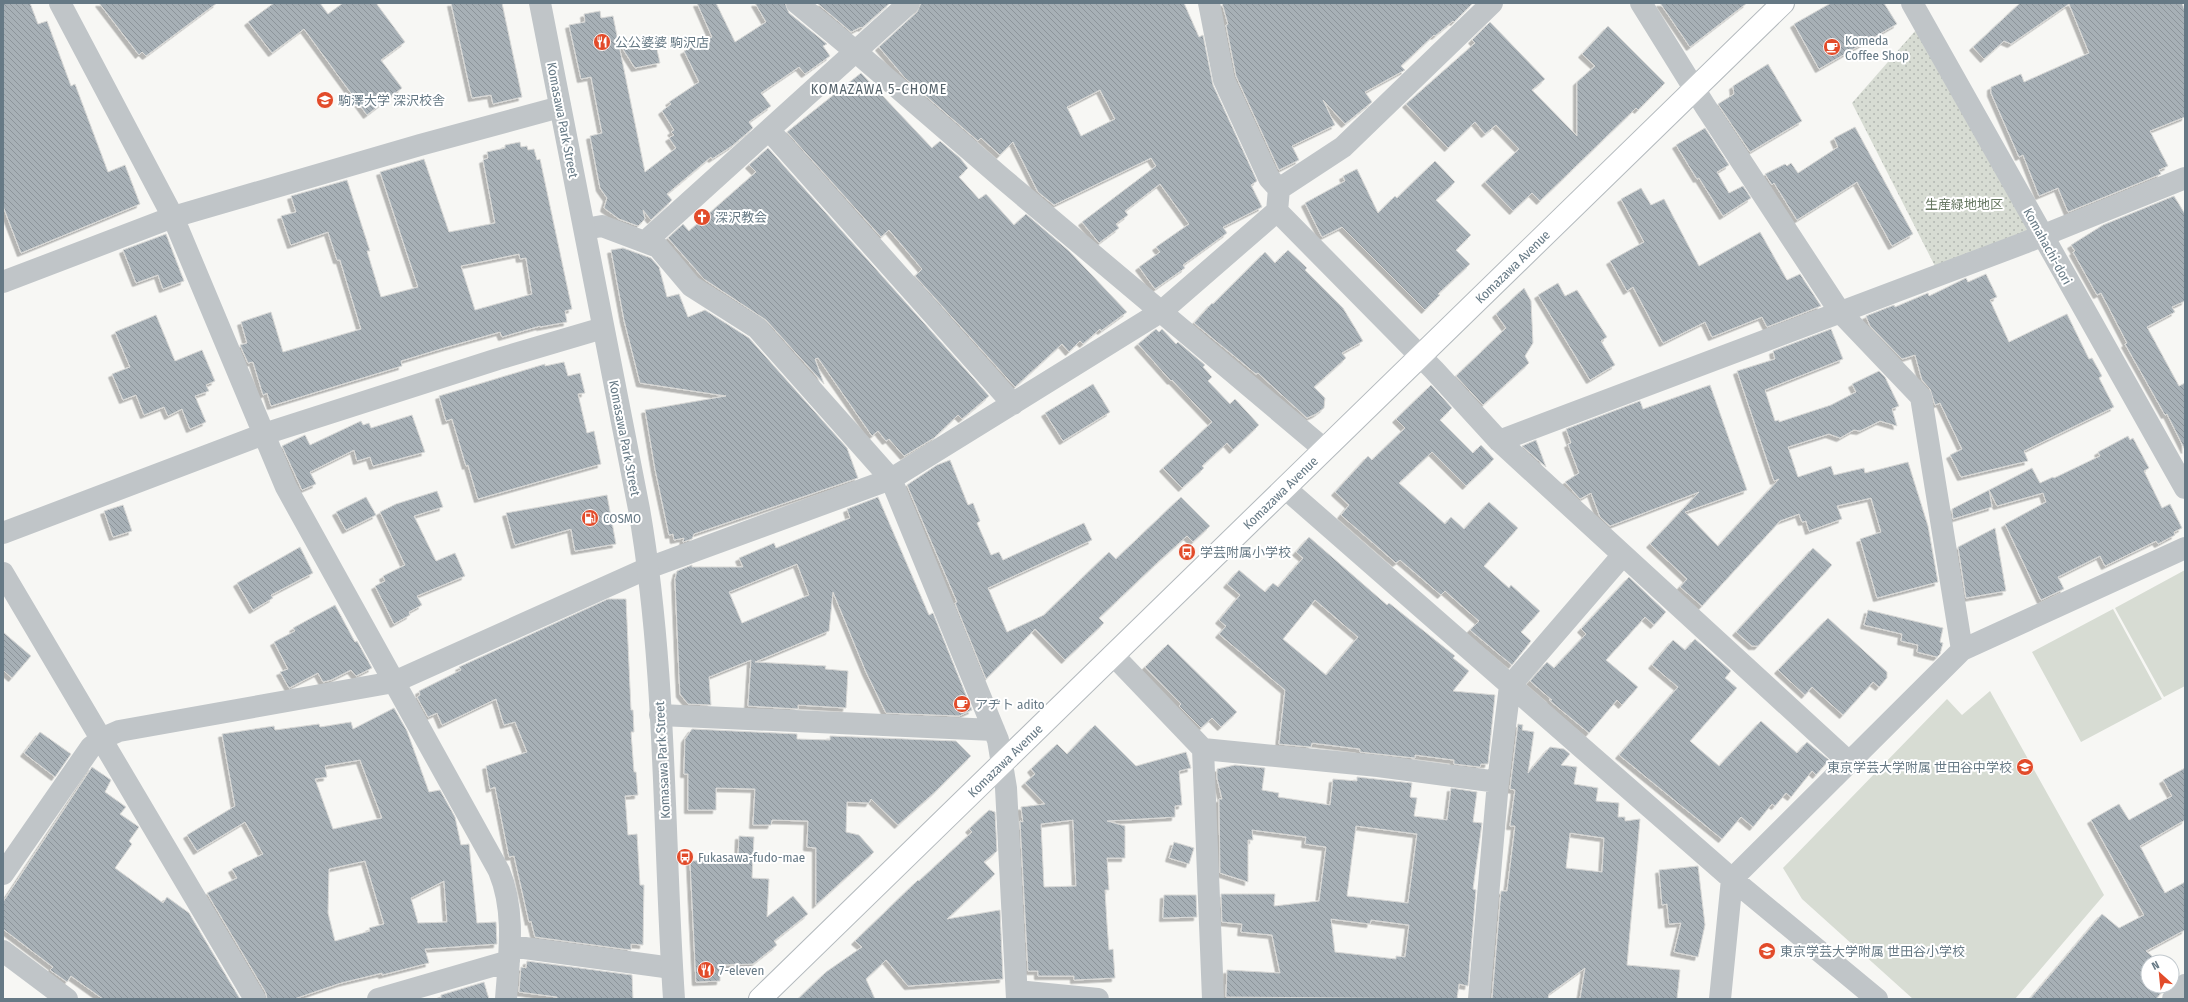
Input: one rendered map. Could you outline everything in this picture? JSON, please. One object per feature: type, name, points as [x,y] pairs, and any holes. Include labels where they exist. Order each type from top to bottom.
[{"type":"main road","name":"Komazawa Avenue","points":[[760,999],[1784,3]]},
{"type":"street","points":[[60,3],[173,217],[286,487],[499,871],[506,888],[511,931],[506,999]]},
{"type":"street","name":"Komasawa Park Street","points":[[540,3],[639,509],[648,568],[654,616],[660,715],[674,999]]},
{"type":"street","points":[[797,3],[856,51],[1324,449]]},
{"type":"street","points":[[646,241],[909,3]]},
{"type":"street","points":[[3,874],[91,747],[103,738],[119,731],[394,682],[648,568],[891,479],[1162,312],[1277,212],[1279,189],[1268,178],[1224,80],[1209,3]]},
{"type":"street","points":[[1279,189],[1343,147],[1492,3]]},
{"type":"street","points":[[1642,3],[1695,89],[1840,312],[1922,397],[1962,650]]},
{"type":"street","name":"Komahachi-dori","points":[[1912,3],[2185,488]]},
{"type":"street","points":[[3,282],[173,217],[392,153],[560,107]]},
{"type":"street","points":[[769,130],[1013,404]]},
{"type":"street","points":[[1499,441],[2043,235],[2185,178]]},
{"type":"street","points":[[1277,212],[1420,356],[1499,441],[1622,556],[1848,762]]},
{"type":"street","points":[[585,229],[602,226],[646,241],[658,247],[691,286],[757,328],[891,479],[994,730],[1006,788],[1017,995],[1098,999]]},
{"type":"street","points":[[3,533],[264,434],[498,359],[604,328]]},
{"type":"street","points":[[1285,488],[1732,879],[1877,999]]},
{"type":"street","points":[[1720,999],[1732,879],[1962,650],[2185,548]]},
{"type":"street","points":[[1479,999],[1498,782],[1510,686],[1622,556]]},
{"type":"street","points":[[3,573],[103,738],[256,999]]},
{"type":"street","points":[[1113,655],[1203,749],[1378,766],[1498,782]]},
{"type":"street","points":[[660,715],[994,730]]},
{"type":"street","points":[[1203,749],[1213,999]]},
{"type":"street","points":[[3,951],[67,999]]},
{"type":"street","points":[[378,999],[510,953],[672,968]]},
{"type":"street","points":[[2173,999],[2185,985]]},
{"type":"green space","name":"生産緑地地区","points":[[1923,22],[2043,235],[1939,274],[1852,103]]},
{"type":"green space","points":[[2185,570],[2185,686],[2164,697],[2115,608]]},
{"type":"green space","points":[[2113,609],[2162,699],[2081,742],[2032,652]]},
{"type":"green space","points":[[1990,691],[2104,895],[2015,999],[1913,999],[1802,899],[1783,868],[1947,699],[1962,715]]},
{"type":"building","points":[[3,3],[30,3],[38,24],[47,21],[71,86],[75,84],[108,172],[125,165],[140,204],[21,253],[3,206]]},
{"type":"building","points":[[99,3],[217,3],[146,56],[142,52],[139,55]]},
{"type":"building","points":[[274,3],[320,3],[328,14],[343,3],[376,3],[405,42],[381,60],[402,88],[367,115],[304,29],[272,53],[248,22]]},
{"type":"building","points":[[451,3],[502,3],[522,97],[493,104],[491,95],[472,98]]},
{"type":"building","points":[[697,3],[716,3],[735,42],[766,22],[755,3],[785,3],[789,13],[827,44],[823,46],[830,56],[805,74],[799,67],[761,93],[771,106],[749,122],[753,128],[732,146],[712,159],[711,157],[667,194],[672,200],[651,220],[643,210],[645,219],[638,226],[619,219],[604,208],[607,198],[600,188],[590,136],[602,133],[591,77],[581,79],[569,25],[585,22],[584,14],[600,11],[601,18],[613,16],[645,172],[676,148],[669,138],[674,135],[671,132],[674,130],[662,111],[671,104],[669,102],[699,82],[684,51],[712,37]]},
{"type":"building","points":[[817,3],[890,3],[862,28],[861,27],[851,32]]},
{"type":"building","points":[[921,3],[1184,3],[1199,37],[1203,35],[1213,85],[1257,181],[1251,185],[1262,207],[1223,227],[1227,233],[1183,265],[1185,268],[1155,289],[1139,267],[1160,252],[1156,247],[1189,224],[1160,184],[1125,211],[1128,215],[1116,224],[1119,228],[1099,243],[1082,222],[1156,166],[1151,158],[1054,205],[1038,192],[1013,142],[1000,155],[981,138],[978,141],[905,78],[879,47],[917,12]],"holes":[[[1100,90],[1115,119],[1081,136],[1067,107]]]},
{"type":"building","points":[[1222,3],[1473,3],[1454,22],[1453,21],[1435,36],[1434,35],[1401,66],[1405,70],[1365,92],[1372,102],[1345,124],[1323,100],[1335,125],[1292,146],[1299,160],[1279,170],[1236,76],[1226,25],[1228,24]]},
{"type":"building","points":[[1660,3],[1747,3],[1690,47]]},
{"type":"building","name":"Komeda Coffee Shop","points":[[1831,3],[1884,3],[1897,24],[1819,69],[1794,24]]},
{"type":"building","points":[[2020,3],[2182,3],[2185,11],[2185,117],[2150,131],[2168,166],[2159,170],[2161,174],[2068,212],[2058,188],[2039,196],[2023,155],[2019,157],[1991,93],[1991,87],[2021,74],[2024,82],[2089,53],[2069,4],[2011,44],[2004,41],[1984,59],[1973,47]]},
{"type":"building","points":[[1490,22],[1545,79],[1532,90],[1577,136],[1577,82],[1595,66],[1582,54],[1608,26],[1665,83],[1638,110],[1636,108],[1540,201],[1532,193],[1513,211],[1485,182],[1519,149],[1496,125],[1485,134],[1475,122],[1448,148],[1406,104],[1475,43],[1472,40]]},
{"type":"building","points":[[654,36],[660,63],[635,68],[619,43]]},
{"type":"building","points":[[1768,64],[1802,121],[1750,152],[1718,104],[1734,94],[1733,86]]},
{"type":"building","points":[[861,73],[932,148],[940,141],[960,158],[968,168],[959,177],[979,199],[986,194],[1014,225],[1026,214],[1069,251],[1127,312],[1101,331],[1100,329],[1083,344],[1080,341],[1069,352],[1062,344],[1015,387],[915,276],[922,269],[889,230],[881,237],[787,132]]},
{"type":"building","points":[[1855,127],[1913,234],[1892,246],[1857,182],[1797,220],[1774,183],[1772,185],[1765,174],[1785,164],[1787,166],[1791,163],[1798,173],[1838,147],[1834,138]]},
{"type":"building","points":[[1705,128],[1729,165],[1717,172],[1729,193],[1743,186],[1751,198],[1723,216],[1699,178],[1697,179],[1676,145]]},
{"type":"building","points":[[520,142],[521,147],[527,146],[528,150],[534,149],[537,160],[540,159],[572,309],[565,311],[567,322],[540,326],[502,337],[500,332],[447,347],[401,361],[402,366],[271,406],[267,393],[263,395],[253,362],[248,363],[240,345],[247,343],[241,322],[271,312],[283,352],[361,329],[340,260],[337,260],[328,232],[291,245],[281,216],[296,212],[291,196],[347,180],[370,251],[367,251],[381,297],[418,287],[380,172],[424,159],[449,232],[495,223],[483,160],[488,158],[487,152],[505,148],[505,145]],"holes":[[[519,254],[520,259],[526,258],[532,294],[475,310],[461,266]]]},
{"type":"building","points":[[768,148],[989,396],[962,419],[958,415],[934,438],[904,456],[889,439],[886,441],[878,431],[872,436],[818,358],[815,359],[824,384],[766,320],[704,279],[668,238],[683,224],[689,231],[756,172],[749,165]]},
{"type":"building","points":[[1435,161],[1455,182],[1436,200],[1471,235],[1456,250],[1470,264],[1438,294],[1440,295],[1425,310],[1342,227],[1322,237],[1305,203],[1345,181],[1343,176],[1357,169],[1378,213],[1395,196],[1397,198]]},
{"type":"building","points":[[1641,188],[1651,205],[1664,199],[1699,266],[1760,232],[1787,280],[1800,274],[1821,306],[1767,327],[1762,317],[1712,337],[1705,322],[1663,343],[1633,287],[1627,291],[1610,261],[1644,242],[1621,199]]},
{"type":"building","points":[[2174,196],[2185,214],[2185,301],[2172,307],[2175,312],[2147,327],[2179,386],[2185,383],[2185,450],[2167,414],[2165,415],[2125,344],[2127,343],[2101,293],[2097,295],[2073,252],[2075,251],[2071,245],[2103,225]]},
{"type":"building","points":[[166,234],[184,281],[163,289],[158,275],[136,283],[123,250]]},
{"type":"building","points":[[623,248],[651,258],[659,267],[667,297],[679,294],[688,317],[705,310],[749,338],[847,448],[858,478],[694,534],[692,539],[683,542],[684,538],[674,540],[673,534],[669,535],[655,469],[645,410],[726,396],[640,383],[624,320],[611,250]]},
{"type":"building","points":[[1288,250],[1307,268],[1305,270],[1343,308],[1363,341],[1342,353],[1346,358],[1314,387],[1325,398],[1324,408],[1307,418],[1258,373],[1256,374],[1194,323],[1212,303],[1213,304],[1265,252],[1275,263]]},
{"type":"building","points":[[1986,274],[1997,297],[1990,300],[2009,342],[2067,314],[2089,359],[2092,358],[2102,376],[2099,378],[2114,407],[2024,451],[2028,461],[1961,477],[1950,455],[1962,449],[1940,403],[1935,405],[1930,389],[1922,380],[1915,355],[1902,359],[1870,326],[1866,316],[1894,305],[1895,307],[1928,293],[1929,296],[1966,278],[1968,282]]},
{"type":"building","points":[[1558,283],[1565,296],[1577,290],[1607,337],[1601,341],[1615,365],[1590,380],[1538,295]]},
{"type":"building","points":[[1524,288],[1531,301],[1533,343],[1525,356],[1529,363],[1483,405],[1456,376],[1506,328],[1496,314]]},
{"type":"building","points":[[156,315],[175,361],[202,350],[215,381],[206,385],[209,391],[195,396],[206,422],[190,429],[182,409],[168,416],[164,407],[144,415],[136,395],[123,400],[112,374],[130,367],[115,332]]},
{"type":"building","points":[[1156,329],[1159,332],[1162,329],[1176,344],[1178,342],[1205,365],[1203,367],[1212,377],[1208,381],[1230,404],[1235,399],[1259,425],[1233,450],[1227,443],[1202,466],[1204,468],[1182,488],[1163,468],[1212,422],[1172,380],[1171,381],[1138,344]]},
{"type":"building","points":[[1831,329],[1843,359],[1765,390],[1775,421],[1779,420],[1779,422],[1831,405],[1856,392],[1852,384],[1879,371],[1885,377],[1899,406],[1892,409],[1897,426],[1880,421],[1860,431],[1854,430],[1840,438],[1829,434],[1788,447],[1798,477],[1831,466],[1834,475],[1864,468],[1865,473],[1908,462],[1928,526],[1938,582],[1877,598],[1860,539],[1881,532],[1871,498],[1837,506],[1842,519],[1809,531],[1806,521],[1802,522],[1799,514],[1780,521],[1702,606],[1680,587],[1687,579],[1650,544],[1699,492],[1610,526],[1600,517],[1591,493],[1580,499],[1565,482],[1579,473],[1568,444],[1571,443],[1566,429],[1640,401],[1643,409],[1710,385],[1747,490],[1685,512],[1718,546],[1779,479],[1774,481],[1737,371],[1775,359],[1773,351]]},
{"type":"building","points":[[564,362],[568,376],[580,373],[585,393],[578,394],[587,433],[594,431],[601,464],[478,499],[468,465],[466,466],[452,419],[446,421],[439,396],[545,364],[545,366]]},
{"type":"building","points":[[1093,384],[1110,412],[1063,441],[1045,413]]},
{"type":"building","points":[[1431,385],[1452,408],[1440,420],[1473,453],[1481,445],[1494,459],[1466,486],[1432,452],[1399,483],[1445,524],[1451,517],[1464,529],[1489,502],[1518,528],[1484,566],[1509,588],[1511,585],[1540,611],[1521,632],[1531,641],[1512,665],[1470,630],[1479,621],[1445,591],[1441,595],[1400,560],[1396,563],[1341,515],[1349,505],[1335,492],[1368,456],[1372,460],[1405,428],[1396,419]]},
{"type":"building","points":[[412,415],[425,452],[373,466],[370,457],[357,461],[354,450],[310,472],[316,484],[302,490],[282,446],[305,435],[310,445],[361,421],[363,425],[369,423],[371,428]]},
{"type":"building","points":[[2128,436],[2130,440],[2133,438],[2149,468],[2144,471],[2162,508],[2170,504],[2182,528],[2174,532],[2175,535],[2158,544],[2156,541],[2105,566],[2100,556],[2058,577],[2064,589],[2041,600],[2005,524],[2046,502],[2043,493],[1997,506],[1989,490],[2032,468],[2040,483],[2053,477],[2054,478],[2100,456],[2098,452]]},
{"type":"building","points":[[1536,440],[1546,467],[1522,446]]},
{"type":"building","points":[[950,460],[968,505],[973,503],[980,521],[977,523],[991,555],[999,552],[1003,560],[1084,523],[1092,540],[988,588],[1007,632],[1044,615],[1109,552],[1116,559],[1181,497],[1210,526],[1193,542],[1187,536],[1158,562],[1099,618],[1104,623],[1065,660],[1035,629],[986,679],[955,603],[957,602],[907,485],[937,465]]},
{"type":"building","points":[[1989,490],[1992,507],[1953,519],[1952,509]]},
{"type":"building","points":[[437,491],[443,507],[414,516],[436,561],[455,553],[465,576],[417,596],[422,605],[409,612],[410,615],[394,624],[375,586],[385,581],[383,576],[405,565],[380,512],[396,504]]},
{"type":"building","points":[[607,495],[616,544],[575,551],[571,529],[515,545],[506,513]]},
{"type":"building","points":[[366,497],[376,515],[346,530],[336,512]]},
{"type":"building","points":[[878,497],[929,615],[933,613],[972,710],[959,716],[886,713],[866,672],[833,592],[829,631],[755,662],[826,666],[825,669],[848,671],[846,708],[798,705],[798,709],[748,706],[751,660],[709,677],[711,705],[688,704],[680,694],[675,579],[677,571],[692,565],[692,567],[743,567],[739,558],[774,543],[776,548],[850,518],[847,509]],"holes":[[[797,564],[809,595],[742,623],[729,592]]]},
{"type":"building","points":[[123,505],[132,531],[113,537],[104,511]]},
{"type":"building","points":[[1995,528],[2006,591],[1966,598],[1958,547]]},
{"type":"building","points":[[1309,537],[1387,605],[1389,603],[1455,656],[1453,658],[1469,671],[1453,691],[1495,695],[1488,764],[1481,764],[1480,767],[1454,764],[1454,760],[1415,755],[1415,758],[1360,752],[1360,749],[1312,743],[1311,747],[1279,744],[1285,690],[1219,634],[1226,626],[1219,620],[1240,595],[1227,584],[1239,570],[1265,592],[1273,583],[1278,587],[1303,558],[1296,552]],"holes":[[[1315,600],[1358,637],[1326,675],[1283,639]]]},
{"type":"building","points":[[300,547],[313,573],[271,595],[273,598],[253,610],[237,583]]},
{"type":"building","points":[[1813,548],[1832,565],[1758,646],[1752,646],[1736,632]]},
{"type":"building","points":[[1629,577],[1666,612],[1654,625],[1645,617],[1606,660],[1638,687],[1622,705],[1617,700],[1589,733],[1549,700],[1552,700],[1530,681],[1547,662],[1554,668],[1586,634],[1581,629]]},
{"type":"building","points":[[608,599],[626,599],[631,710],[633,710],[634,732],[631,732],[634,772],[636,772],[638,795],[625,796],[628,835],[637,834],[640,885],[644,885],[643,945],[631,944],[631,950],[535,937],[531,921],[529,922],[514,856],[509,857],[495,787],[490,789],[486,766],[527,752],[515,722],[504,725],[496,699],[442,725],[437,713],[428,717],[417,697],[420,695],[419,691],[461,670],[459,667]]},
{"type":"building","points":[[335,605],[355,642],[357,641],[372,668],[356,676],[351,670],[331,680],[323,682],[318,673],[289,688],[280,672],[288,669],[274,642],[295,631],[293,628]]},
{"type":"building","points":[[1868,610],[1943,628],[1940,642],[1943,643],[1940,654],[1937,657],[1917,652],[1918,645],[1901,641],[1902,634],[1864,625]]},
{"type":"building","points":[[1828,618],[1887,672],[1887,678],[1879,687],[1873,682],[1843,715],[1812,687],[1805,695],[1778,670]]},
{"type":"building","points":[[3,632],[31,656],[12,678],[3,670]]},
{"type":"building","points":[[1695,639],[1731,671],[1725,678],[1737,688],[1690,741],[1719,766],[1761,721],[1797,753],[1807,742],[1829,760],[1816,775],[1812,771],[1791,797],[1786,793],[1775,806],[1772,804],[1753,827],[1741,817],[1722,839],[1619,755],[1678,687],[1652,665],[1673,640],[1685,650]]},
{"type":"building","points":[[1168,644],[1237,712],[1221,727],[1212,718],[1201,728],[1179,706],[1181,704],[1145,667]]},
{"type":"building","points":[[394,708],[407,731],[429,792],[440,790],[455,817],[461,845],[469,844],[477,923],[496,922],[497,944],[425,949],[429,963],[382,975],[382,973],[341,983],[294,999],[267,999],[266,993],[207,893],[237,878],[232,869],[263,854],[245,822],[197,851],[187,835],[235,806],[222,734],[274,726],[275,730],[319,724],[320,727],[351,722],[353,729]],"holes":[[[360,760],[382,818],[333,829],[315,779],[327,777],[325,766]],[[365,861],[384,924],[369,928],[370,931],[335,941],[328,913],[329,869]],[[444,881],[447,922],[418,923],[411,898]]]},
{"type":"building","points":[[1518,724],[1523,725],[1522,730],[1534,732],[1528,773],[1550,747],[1564,749],[1570,754],[1561,765],[1577,767],[1574,784],[1598,788],[1596,801],[1619,803],[1618,817],[1625,817],[1625,821],[1640,819],[1627,965],[1680,970],[1677,999],[1580,999],[1585,968],[1549,994],[1548,999],[1492,999],[1501,891],[1507,891],[1515,826],[1510,826],[1515,790],[1510,789]],"holes":[[[1570,833],[1604,838],[1602,872],[1566,868]]]},
{"type":"building","points":[[1095,725],[1136,766],[1186,752],[1191,768],[1179,771],[1182,805],[1175,806],[1175,817],[1107,821],[1125,826],[1125,858],[1107,858],[1109,890],[1105,890],[1107,924],[1109,950],[1113,949],[1115,978],[1074,980],[1074,976],[1038,976],[1038,971],[1028,971],[1020,821],[1023,822],[1021,807],[1045,804],[1025,783],[1035,774],[1031,769],[1057,744],[1067,754]],"holes":[[[1073,820],[1076,886],[1044,887],[1041,824]]]},
{"type":"building","points":[[692,729],[797,734],[797,739],[830,740],[830,736],[956,741],[971,756],[936,791],[898,825],[871,799],[869,803],[847,802],[846,832],[859,835],[874,852],[816,905],[816,848],[807,847],[808,821],[772,820],[771,825],[753,825],[755,789],[716,788],[716,810],[688,810],[688,774],[684,774],[685,739]]},
{"type":"building","points":[[40,732],[71,754],[55,777],[24,753]]},
{"type":"building","points":[[1235,765],[1265,768],[1262,790],[1279,793],[1278,797],[1330,805],[1333,779],[1357,781],[1357,777],[1412,783],[1410,797],[1417,798],[1414,816],[1447,820],[1451,788],[1477,792],[1473,822],[1482,823],[1473,889],[1476,890],[1468,986],[1459,984],[1457,999],[1226,997],[1227,970],[1280,973],[1272,935],[1241,932],[1242,924],[1222,922],[1221,894],[1275,894],[1274,906],[1319,901],[1326,847],[1305,844],[1306,837],[1252,830],[1253,840],[1248,840],[1248,882],[1220,873],[1219,799],[1222,799],[1217,778],[1217,769]],"holes":[[[1356,826],[1417,834],[1408,903],[1347,896]],[[1331,919],[1370,924],[1371,920],[1409,925],[1405,957],[1396,956],[1396,959],[1335,952]]]},
{"type":"building","points":[[92,767],[111,780],[105,792],[126,807],[120,814],[139,827],[129,841],[132,844],[115,868],[163,903],[167,897],[189,913],[240,999],[103,999],[71,976],[67,982],[50,970],[53,967],[3,929],[3,902]]},
{"type":"building","points":[[2185,768],[2185,820],[2140,846],[2165,893],[2185,882],[2185,930],[2146,951],[2150,954],[2140,954],[2140,994],[2160,994],[2156,999],[2030,999],[2102,914],[2119,928],[2144,915],[2091,820],[2119,804],[2129,820],[2172,796],[2163,780]]},
{"type":"building","points":[[989,810],[995,812],[997,851],[984,862],[995,874],[947,919],[1000,910],[1003,979],[908,986],[886,960],[866,979],[875,999],[798,999],[826,972],[862,947],[855,941],[918,880],[919,881],[972,832],[969,829]]},
{"type":"building","points":[[739,836],[754,837],[752,878],[769,879],[767,917],[793,896],[808,914],[774,941],[777,945],[753,964],[720,965],[720,981],[696,982],[690,861],[738,859]]},
{"type":"building","points":[[1174,842],[1194,848],[1189,864],[1169,858]]},
{"type":"building","points":[[1698,866],[1705,925],[1698,957],[1674,952],[1681,923],[1669,924],[1667,904],[1662,905],[1659,870]]},
{"type":"building","points":[[1164,895],[1196,895],[1197,917],[1163,918]]},
{"type":"building","points":[[527,961],[632,975],[633,999],[557,999],[557,997],[519,992],[521,967],[526,968]]},
{"type":"building","points":[[484,982],[489,999],[441,999],[441,995]]},
{"type":"place","name":"公公婆婆 駒沢店","points":[[602,42]]},
{"type":"place","name":"Komeda Coffee Shop","points":[[1832,47]]},
{"type":"place","name":"駒澤大学 深沢校舎","points":[[325,100]]},
{"type":"place","name":"深沢教会","points":[[702,217]]},
{"type":"place","name":"COSMO","points":[[590,518]]},
{"type":"place","name":"学芸附属小学校","points":[[1187,552]]},
{"type":"place","name":"アヂト adito","points":[[962,704]]},
{"type":"place","name":"東京学芸大学附属 世田谷中学校","points":[[2025,767]]},
{"type":"place","name":"Fukasawa-fudo-mae","points":[[685,857]]},
{"type":"place","name":"東京学芸大学附属 世田谷小学校","points":[[1767,951]]},
{"type":"place","name":"7-eleven","points":[[706,970]]},
{"type":"district","name":"KOMAZAWA 5-CHOME","points":[[879,89]]}]
